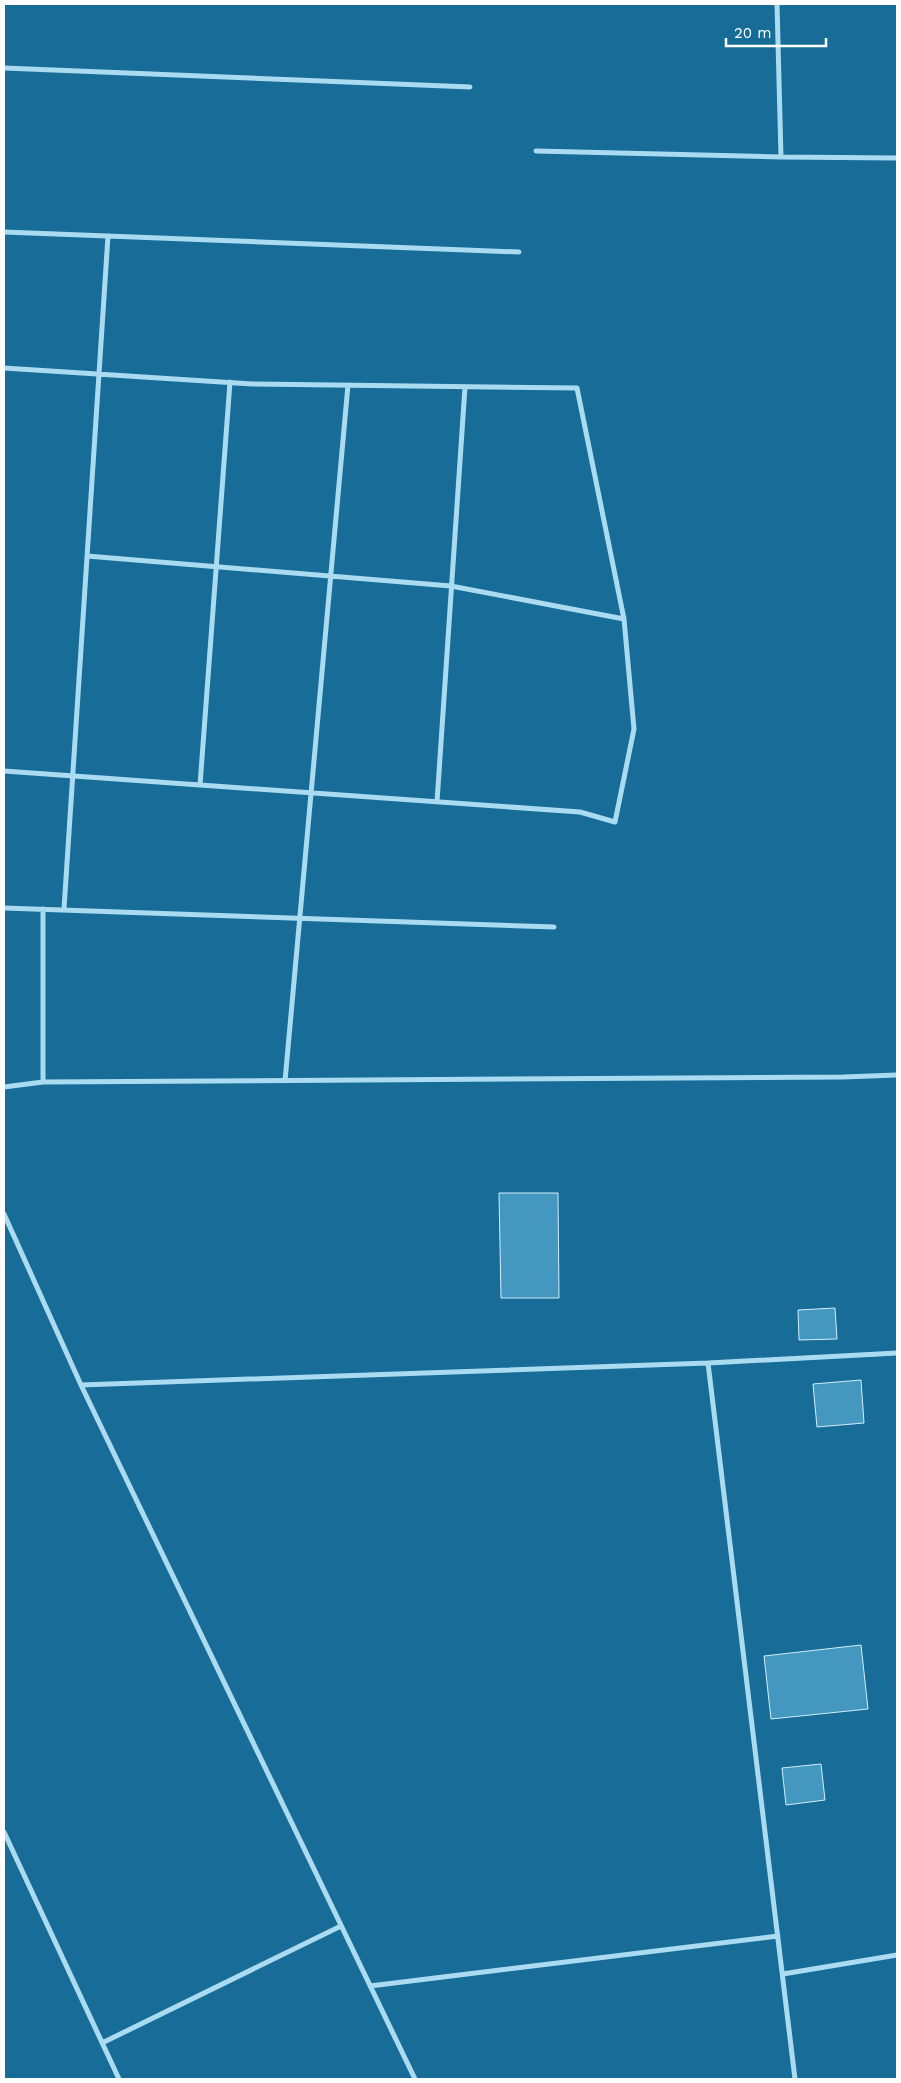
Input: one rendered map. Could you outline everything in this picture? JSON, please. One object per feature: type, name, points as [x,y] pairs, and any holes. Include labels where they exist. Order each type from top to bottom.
[{"type":"street","points":[[777,4],[781,157]]},
{"type":"street","points":[[4,68],[470,87]]},
{"type":"street","points":[[536,151],[897,158]]},
{"type":"street","points":[[4,232],[520,252]]},
{"type":"street","points":[[64,909],[108,236]]},
{"type":"street","points":[[4,368],[230,382],[577,388],[624,619],[634,729],[615,822],[580,812],[4,771]]},
{"type":"street","points":[[200,785],[230,382]]},
{"type":"street","points":[[285,1080],[348,385]]},
{"type":"street","points":[[437,802],[465,387]]},
{"type":"street","points":[[87,556],[452,586],[624,619]]},
{"type":"street","points":[[4,908],[554,928]]},
{"type":"street","points":[[43,909],[43,1082]]},
{"type":"street","points":[[4,1087],[43,1082],[843,1077],[897,1075]]},
{"type":"street","points":[[4,1214],[81,1385],[415,2079]]},
{"type":"street","points":[[81,1385],[708,1363],[897,1353]]},
{"type":"street","points":[[708,1363],[796,2079]]},
{"type":"street","points":[[4,1832],[119,2079]]},
{"type":"street","points":[[102,2043],[342,1926]]},
{"type":"street","points":[[370,1986],[778,1936]]},
{"type":"street","points":[[783,1974],[897,1955]]},
{"type":"building","points":[[499,1193],[558,1193],[559,1298],[501,1298]]},
{"type":"building","points":[[835,1308],[837,1339],[799,1340],[798,1310]]},
{"type":"building","points":[[861,1380],[864,1423],[817,1427],[813,1384]]},
{"type":"building","points":[[861,1645],[868,1709],[771,1719],[764,1656]]},
{"type":"building","points":[[821,1764],[825,1800],[786,1805],[782,1768]]}]
